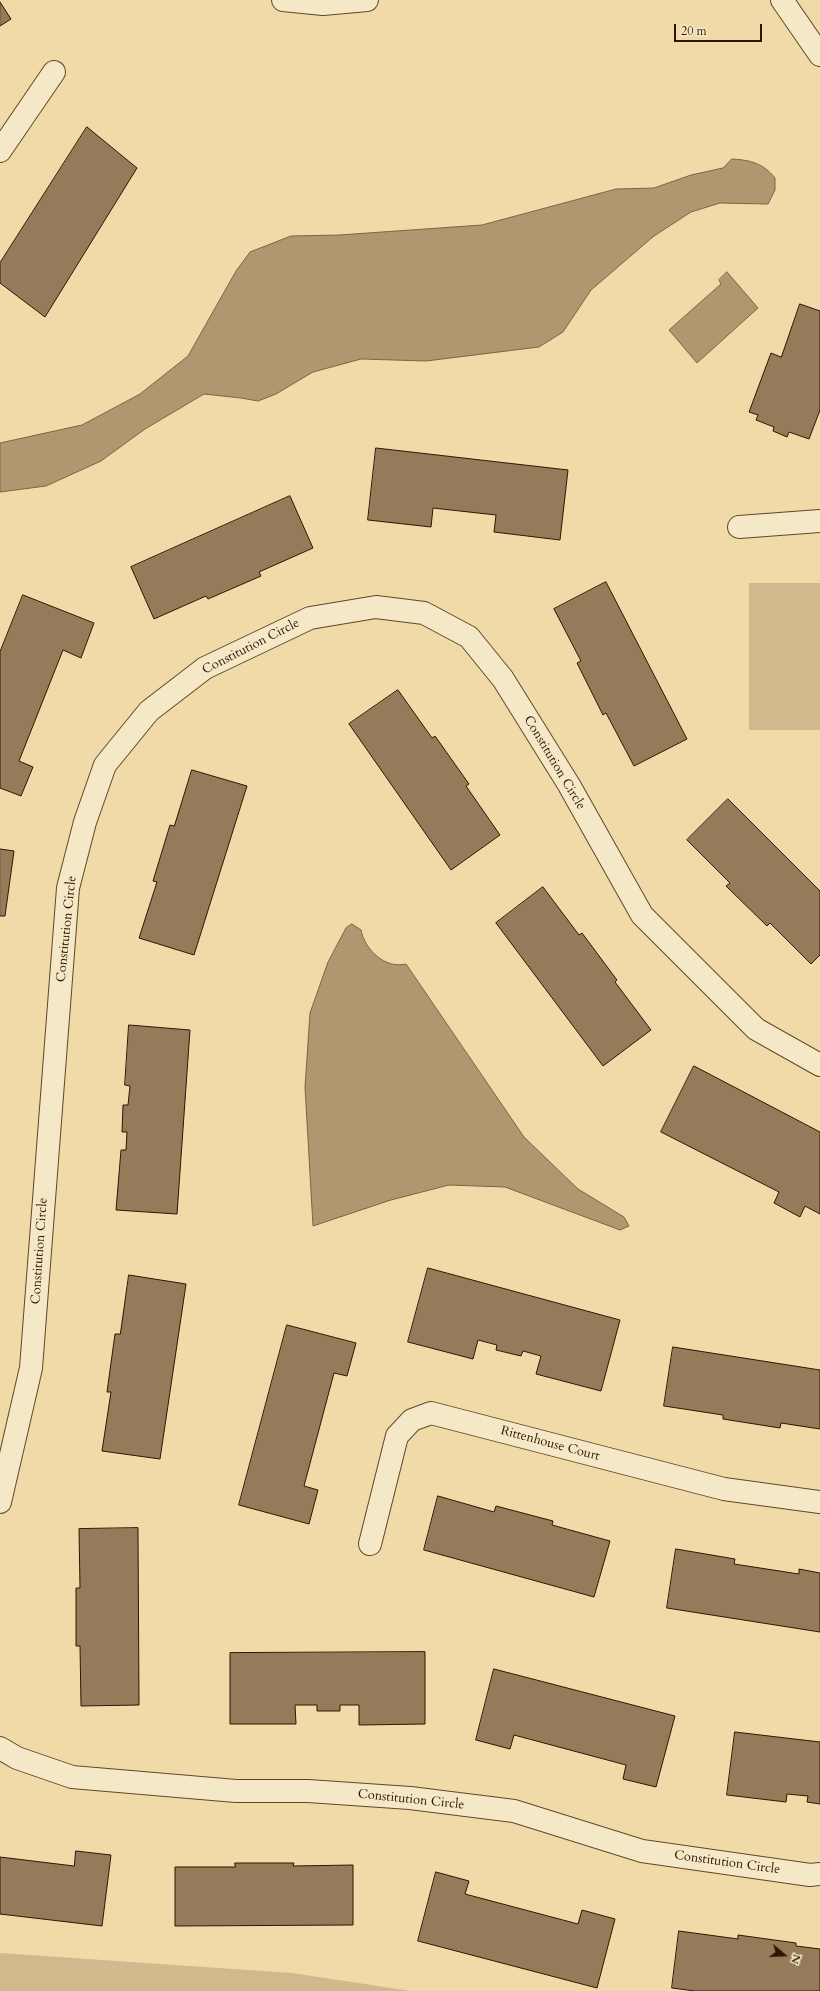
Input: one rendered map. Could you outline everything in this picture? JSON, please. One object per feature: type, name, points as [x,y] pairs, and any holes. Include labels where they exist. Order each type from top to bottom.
[{"type":"street","points":[[283,0],[323,4],[367,0]]},
{"type":"street","points":[[782,0],[820,55]]},
{"type":"street","points":[[0,151],[54,72]]},
{"type":"street","points":[[739,527],[820,521]]},
{"type":"street","name":"Constitution Circle","points":[[0,1502],[31,1368],[68,888],[85,822],[104,765],[149,711],[205,668],[310,618],[376,607],[424,613],[469,637],[503,678],[569,785],[642,915],[756,1029],[820,1065]]},
{"type":"street","name":"Rittenhouse Court","points":[[370,1544],[398,1436],[412,1420],[431,1413],[724,1489],[820,1502]]},
{"type":"street","name":"Constitution Circle","points":[[0,1748],[17,1758],[72,1777],[236,1791],[308,1791],[410,1798],[514,1811],[642,1851],[810,1875],[820,1874]]},
{"type":"shaded area","points":[[732,159],[756,163],[766,169],[775,178],[775,190],[768,204],[720,203],[691,212],[654,236],[591,290],[563,332],[539,347],[426,361],[361,359],[313,372],[276,394],[258,401],[204,394],[145,429],[101,461],[46,486],[0,492],[0,443],[82,425],[140,394],[188,356],[236,271],[250,252],[291,236],[339,235],[482,225],[616,189],[654,188],[691,175],[723,168]]},
{"type":"shaded area","points":[[727,272],[758,308],[697,363],[669,330],[721,284],[719,280]]},
{"type":"shaded area","points":[[749,583],[820,583],[820,730],[749,730]]},
{"type":"shaded area","points":[[352,924],[361,930],[363,937],[371,951],[377,956],[391,964],[406,964],[524,1137],[578,1189],[624,1217],[629,1226],[620,1230],[505,1187],[449,1185],[391,1200],[313,1226],[305,1087],[310,1013],[328,962],[346,928]]},
{"type":"shaded area","points":[[0,1953],[292,1973],[411,1991],[0,1991]]},
{"type":"building","points":[[0,2],[11,19],[0,26]]},
{"type":"building","points":[[87,127],[137,168],[45,317],[0,283],[0,263]]},
{"type":"building","points":[[800,304],[820,311],[820,410],[809,439],[789,432],[787,437],[773,431],[774,427],[756,420],[758,415],[749,412],[771,353],[781,357]]},
{"type":"building","points":[[376,448],[568,470],[560,540],[494,532],[496,515],[433,508],[431,527],[368,520]]},
{"type":"building","points":[[290,496],[313,548],[259,572],[261,576],[208,599],[206,596],[154,619],[131,567]]},
{"type":"building","points":[[606,582],[687,739],[634,766],[606,713],[603,715],[577,663],[581,661],[554,609]]},
{"type":"building","points":[[23,595],[94,623],[81,658],[63,650],[19,761],[33,767],[21,796],[0,788],[0,652]]},
{"type":"building","points":[[398,690],[432,738],[435,736],[469,784],[466,786],[500,835],[451,870],[349,724]]},
{"type":"building","points":[[192,770],[247,786],[194,955],[139,938],[157,882],[153,881],[170,825],[174,826]]},
{"type":"building","points":[[728,799],[820,891],[820,955],[811,964],[770,923],[767,926],[726,886],[730,883],[687,840]]},
{"type":"building","points":[[0,849],[14,851],[5,916],[0,916]]},
{"type":"building","points":[[543,887],[579,935],[582,933],[617,980],[615,982],[651,1030],[603,1066],[496,923]]},
{"type":"building","points":[[129,1025],[190,1030],[177,1214],[116,1210],[121,1150],[126,1150],[127,1132],[122,1132],[123,1105],[128,1105],[130,1086],[125,1085]]},
{"type":"building","points":[[694,1066],[820,1132],[820,1214],[805,1206],[800,1217],[774,1203],[779,1192],[661,1132]]},
{"type":"building","points":[[428,1268],[620,1320],[601,1391],[536,1374],[541,1356],[523,1351],[521,1356],[496,1350],[497,1345],[478,1340],[473,1359],[408,1342]]},
{"type":"building","points":[[129,1275],[186,1284],[160,1459],[102,1451],[111,1392],[107,1392],[115,1334],[120,1334]]},
{"type":"building","points":[[287,1325],[356,1343],[347,1376],[334,1373],[304,1486],[318,1490],[309,1524],[239,1505]]},
{"type":"building","points":[[673,1347],[820,1370],[820,1429],[781,1423],[780,1428],[723,1419],[723,1415],[664,1406]]},
{"type":"building","points":[[438,1496],[494,1512],[496,1506],[553,1521],[552,1525],[610,1541],[594,1597],[424,1550]]},
{"type":"building","points":[[138,1528],[139,1705],[81,1706],[80,1646],[76,1646],[76,1588],[80,1588],[79,1529]]},
{"type":"building","points":[[676,1549],[735,1559],[734,1564],[799,1574],[799,1569],[820,1573],[820,1632],[667,1608]]},
{"type":"building","points":[[425,1652],[425,1724],[359,1725],[359,1705],[340,1705],[340,1711],[317,1711],[317,1705],[295,1705],[296,1724],[230,1724],[230,1653]]},
{"type":"building","points":[[494,1669],[675,1716],[656,1787],[623,1779],[626,1765],[514,1735],[510,1749],[476,1740]]},
{"type":"building","points":[[735,1732],[820,1742],[820,1804],[807,1802],[808,1796],[787,1794],[786,1802],[727,1795]]},
{"type":"building","points":[[76,1851],[111,1855],[102,1926],[0,1914],[0,1857],[74,1866]]},
{"type":"building","points":[[235,1863],[294,1863],[293,1866],[353,1865],[353,1925],[175,1926],[175,1867],[235,1867]]},
{"type":"building","points":[[436,1872],[469,1881],[465,1894],[578,1924],[582,1910],[615,1919],[597,1988],[418,1941]]},
{"type":"building","points":[[679,1931],[738,1939],[738,1935],[796,1943],[796,1946],[820,1949],[820,1991],[695,1991],[672,1988]]}]
